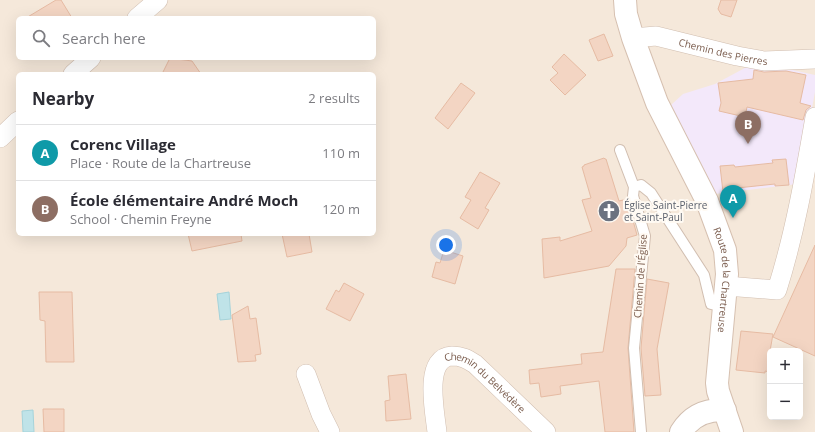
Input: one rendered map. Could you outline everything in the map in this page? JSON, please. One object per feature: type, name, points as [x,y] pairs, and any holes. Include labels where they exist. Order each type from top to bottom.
[{"type":"main road","name":"Route de la Chartreuse","points":[[625,0],[626,14],[633,38],[657,103],[707,201],[725,250],[727,274],[717,383],[718,391],[732,432]]},
{"type":"main road","points":[[681,432],[687,422],[702,413],[725,410]]},
{"type":"street","points":[[138,16],[158,0]]},
{"type":"street","name":"Chemin des Pierres","points":[[633,38],[656,36],[737,56],[764,61],[815,59]]},
{"type":"street","points":[[75,72],[89,60]]},
{"type":"street","points":[[725,297],[777,290],[786,262],[800,202],[815,117]]},
{"type":"street","points":[[0,138],[16,122]]},
{"type":"street","name":"Chemin du Belvédère","points":[[437,432],[433,384],[434,372],[439,363],[446,356],[458,356],[467,358],[475,364],[546,432]]},
{"type":"street","points":[[306,374],[321,414],[330,432]]},
{"type":"lane","name":"Chemin de l'Église","points":[[620,150],[634,187],[633,196],[645,236],[634,348],[641,432]]},
{"type":"lane","points":[[634,187],[641,185],[651,193],[704,275],[711,304],[725,297]]},
{"type":"shaded area","points":[[0,0],[815,0],[815,432],[0,432]]},
{"type":"shaded area","points":[[756,62],[815,75],[815,92],[798,184],[715,194],[671,105],[683,94],[715,84]]},
{"type":"water","points":[[229,292],[231,319],[220,320],[217,294]]},
{"type":"water","points":[[33,410],[34,432],[23,432],[22,411]]},
{"type":"building","points":[[56,0],[61,0],[71,16],[29,16]]},
{"type":"building","points":[[721,0],[737,0],[731,17],[721,14],[718,9]]},
{"type":"building","points":[[604,34],[613,56],[598,61],[589,40]]},
{"type":"building","points":[[564,54],[586,75],[565,95],[550,80],[558,73],[552,67]]},
{"type":"building","points":[[169,60],[185,60],[192,61],[200,72],[163,72]]},
{"type":"building","points":[[754,70],[764,72],[786,71],[806,75],[800,103],[811,106],[806,110],[803,120],[747,107],[745,117],[719,111],[721,103],[718,83],[753,79]]},
{"type":"building","points":[[461,83],[475,93],[448,129],[435,118]]},
{"type":"building","points":[[604,158],[606,159],[619,201],[627,199],[637,235],[627,238],[626,246],[609,266],[544,278],[542,239],[560,237],[560,241],[592,231],[582,200],[591,198],[582,167]]},
{"type":"building","points":[[786,159],[789,185],[775,186],[775,184],[737,188],[737,191],[723,192],[720,166],[734,165],[735,167],[773,163],[772,160]]},
{"type":"building","points":[[480,172],[500,183],[485,208],[489,210],[478,229],[460,218],[471,200],[465,197]]},
{"type":"building","points":[[188,236],[241,236],[242,241],[192,251]]},
{"type":"building","points":[[282,236],[309,236],[312,252],[287,257]]},
{"type":"building","points":[[815,245],[815,356],[803,351],[803,348],[797,348],[773,337]]},
{"type":"building","points":[[444,250],[463,256],[455,284],[432,277],[436,262],[440,263]]},
{"type":"building","points":[[616,269],[635,269],[628,348],[634,432],[605,432],[599,381],[560,386],[561,394],[541,397],[539,383],[530,384],[529,370],[582,364],[581,354],[603,352]]},
{"type":"building","points":[[647,279],[669,283],[657,349],[661,395],[645,396],[641,348]]},
{"type":"building","points":[[344,283],[364,294],[350,321],[326,309],[336,290],[339,292]]},
{"type":"building","points":[[39,292],[72,292],[74,362],[46,362],[45,321],[40,320]]},
{"type":"building","points":[[248,306],[250,319],[256,318],[261,354],[255,355],[256,361],[238,362],[232,315]]},
{"type":"building","points":[[741,331],[773,334],[771,348],[767,348],[767,371],[765,371],[765,373],[736,370]]},
{"type":"building","points":[[406,374],[411,419],[386,421],[385,401],[390,400],[388,376]]},
{"type":"building","points":[[43,409],[64,409],[64,432],[44,432]]},
{"type":"place","name":"École élémentaire André Moch","points":[[748,144]]},
{"type":"place","name":"Église Saint-Pierre et Saint-Paul","points":[[609,211]]},
{"type":"place","name":"Corenc Village","points":[[733,218]]}]
